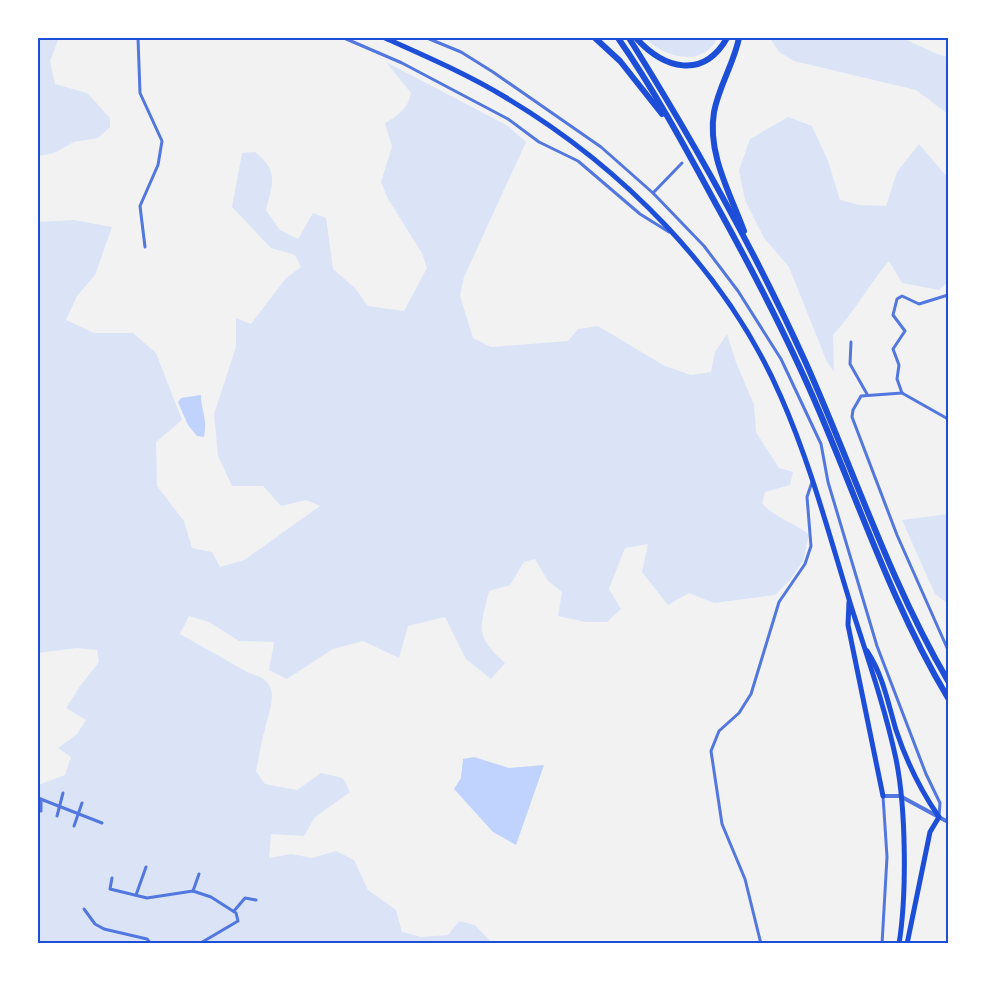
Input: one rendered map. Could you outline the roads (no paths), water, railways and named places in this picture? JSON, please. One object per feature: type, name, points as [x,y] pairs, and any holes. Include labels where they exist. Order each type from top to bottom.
[{"type":"highway","points":[[595,38],[620,61],[679,134]]},
{"type":"highway","points":[[618,38],[679,134],[744,254],[798,365],[885,573],[916,639],[948,698]]},
{"type":"highway","points":[[629,38],[686,131],[752,251],[804,360],[885,552],[924,637],[948,681]]},
{"type":"highway","points":[[636,38],[659,57],[671,63],[686,66],[698,65],[710,59],[720,50],[727,38]]},
{"type":"highway","points":[[739,38],[714,111],[714,146],[752,251]]},
{"type":"main road","points":[[385,38],[504,96],[565,136],[598,162],[671,233],[726,299],[747,331],[780,394],[813,480],[897,763],[903,880],[899,944]]},
{"type":"main road","points":[[849,598],[848,625],[883,796]]},
{"type":"main road","points":[[863,645],[882,682],[904,750],[928,801],[939,817],[930,832],[907,944]]},
{"type":"street","points":[[138,38],[140,93],[162,141],[158,165],[140,206],[145,247]]},
{"type":"street","points":[[344,38],[402,63],[508,119],[539,142],[578,160],[640,214],[671,233]]},
{"type":"street","points":[[427,38],[461,52],[601,147],[653,193],[704,246],[738,291],[782,359],[821,444],[828,482],[877,646],[926,774],[940,803],[939,817]]},
{"type":"street","points":[[653,193],[682,163]]},
{"type":"street","points":[[902,393],[897,379],[899,366],[893,349],[905,331],[893,315],[897,299],[902,296],[919,304],[948,296]]},
{"type":"street","points":[[851,342],[850,364],[867,394]]},
{"type":"street","points":[[948,419],[902,393],[867,394],[857,400],[852,417],[897,535],[948,650]]},
{"type":"street","points":[[761,944],[745,879],[722,824],[711,751],[713,739],[740,712],[751,694],[779,602],[805,564],[811,546],[807,497],[813,480]]},
{"type":"street","points":[[57,816],[63,793]]},
{"type":"street","points":[[882,944],[887,857],[883,796],[900,796],[948,822]]},
{"type":"street","points":[[41,811],[39,799],[102,823]]},
{"type":"street","points":[[74,826],[76,813],[82,803]]},
{"type":"street","points":[[136,895],[146,867]]},
{"type":"street","points":[[193,891],[199,874]]},
{"type":"street","points":[[112,878],[110,889],[147,898],[193,891],[211,897],[234,911],[238,921],[199,944]]},
{"type":"street","points":[[234,911],[245,898],[256,900]]},
{"type":"street","points":[[84,909],[95,924],[147,939],[151,944]]},
{"type":"water","points":[[201,395],[205,425],[204,437],[197,436],[188,425],[178,402],[181,398]]},
{"type":"water","points":[[474,757],[509,768],[544,765],[516,845],[493,832],[454,789],[461,778],[463,759]]}]
